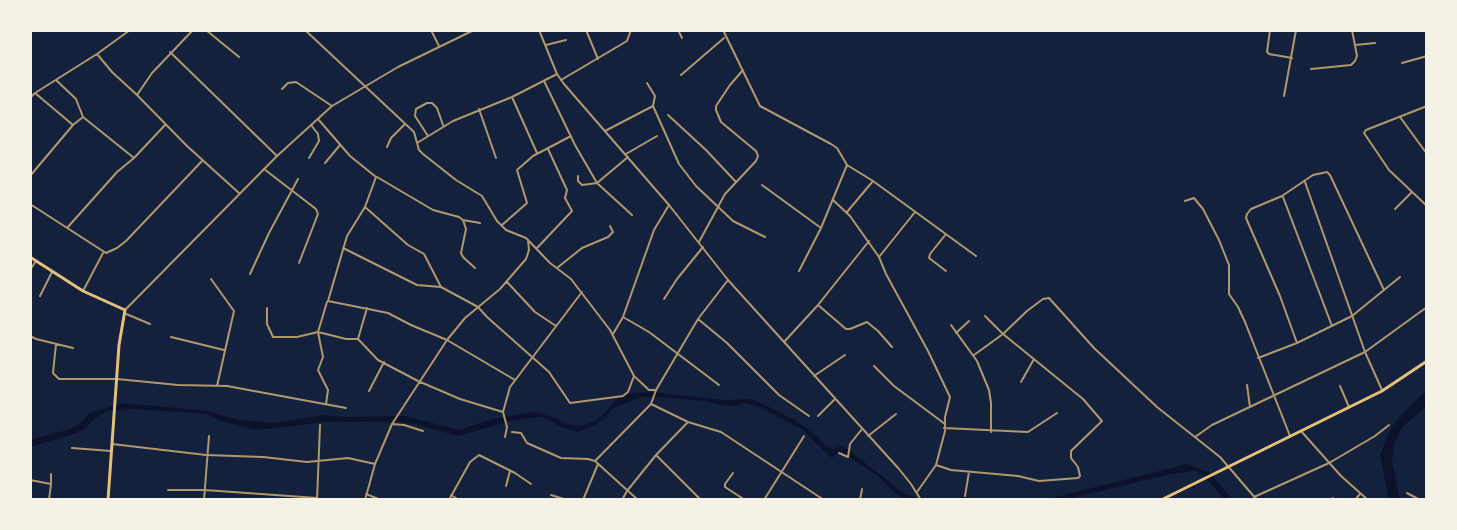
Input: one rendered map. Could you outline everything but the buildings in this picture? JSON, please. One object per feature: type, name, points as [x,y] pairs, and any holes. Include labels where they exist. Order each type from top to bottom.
[{"type":"main road","points":[[30,257],[83,291],[125,311],[118,345],[108,500]]},
{"type":"main road","points":[[1161,500],[1382,391],[1427,361]]},
{"type":"street","points":[[30,98],[130,30]]},
{"type":"street","points":[[137,95],[170,52],[193,30]]},
{"type":"street","points":[[206,30],[239,57]]},
{"type":"street","points":[[305,30],[349,69],[416,135],[417,143],[423,154],[456,180],[482,196],[506,230],[528,240],[582,292],[613,334],[634,376],[648,390],[656,390]]},
{"type":"street","points":[[431,30],[439,46]]},
{"type":"street","points":[[150,324],[125,311],[310,125],[332,106],[364,86],[474,30]]},
{"type":"street","points":[[539,30],[561,80],[669,205],[728,280],[899,469],[921,500]]},
{"type":"street","points":[[586,30],[598,59]]},
{"type":"street","points":[[561,80],[627,41],[631,30]]},
{"type":"street","points":[[678,30],[681,38]]},
{"type":"street","points":[[723,30],[760,106],[837,148],[847,165],[873,181],[976,256]]},
{"type":"street","points":[[1270,30],[1267,52],[1292,58]]},
{"type":"street","points":[[1284,96],[1296,30]]},
{"type":"street","points":[[1311,69],[1351,65],[1357,56],[1352,30]]},
{"type":"street","points":[[681,75],[725,37]]},
{"type":"street","points":[[546,45],[566,40]]},
{"type":"street","points":[[1355,45],[1375,43]]},
{"type":"street","points":[[170,52],[277,156]]},
{"type":"street","points":[[97,54],[165,125],[239,194]]},
{"type":"street","points":[[1402,63],[1427,56]]},
{"type":"street","points":[[699,243],[717,207],[756,161],[758,153],[721,122],[716,110],[716,106],[730,85],[743,70]]},
{"type":"street","points":[[417,143],[478,109],[512,96],[557,74]]},
{"type":"street","points":[[56,80],[76,99],[83,117],[134,158]]},
{"type":"street","points":[[544,81],[597,183],[632,215]]},
{"type":"street","points":[[282,89],[288,83],[296,82],[332,106]]},
{"type":"street","points":[[647,82],[655,96],[653,106],[679,164],[696,186],[717,207],[735,222],[765,237]]},
{"type":"street","points":[[35,93],[73,125]]},
{"type":"street","points":[[512,96],[537,153]]},
{"type":"street","points":[[428,136],[415,116],[416,110],[427,103],[432,103],[437,108],[444,127]]},
{"type":"street","points":[[605,131],[653,106]]},
{"type":"street","points":[[1427,106],[1365,130],[1364,133],[1389,170],[1427,206]]},
{"type":"street","points":[[478,109],[496,158]]},
{"type":"street","points":[[668,115],[736,182]]},
{"type":"street","points":[[30,176],[73,125],[83,117]]},
{"type":"street","points":[[1400,117],[1427,154]]},
{"type":"street","points":[[318,119],[340,145],[362,167],[376,177],[433,210],[480,223]]},
{"type":"street","points":[[387,147],[391,138],[405,124]]},
{"type":"street","points":[[67,228],[117,172],[134,158],[165,125]]},
{"type":"street","points":[[309,158],[319,141],[318,134],[310,125]]},
{"type":"street","points":[[501,225],[527,203],[517,170],[537,153],[571,136]]},
{"type":"street","points":[[578,176],[578,181],[582,185],[597,183],[627,155],[657,136]]},
{"type":"street","points":[[325,164],[340,145]]},
{"type":"street","points":[[537,248],[572,211],[565,198],[567,190],[548,149]]},
{"type":"street","points":[[30,204],[103,252],[110,252],[126,241],[202,161]]},
{"type":"street","points":[[799,271],[821,228],[847,165]]},
{"type":"street","points":[[264,169],[316,209],[318,214],[299,263]]},
{"type":"street","points":[[1297,343],[1280,296],[1246,218],[1246,214],[1251,209],[1282,196],[1317,173],[1324,172],[1330,175],[1383,290]]},
{"type":"street","points":[[326,405],[328,390],[318,370],[323,357],[318,332],[347,236],[365,207],[376,177]]},
{"type":"street","points":[[250,274],[298,179]]},
{"type":"street","points":[[847,212],[873,181]]},
{"type":"street","points":[[1305,182],[1365,352],[1382,391]]},
{"type":"street","points":[[762,185],[821,228]]},
{"type":"street","points":[[1395,209],[1412,192]]},
{"type":"street","points":[[1282,196],[1332,326]]},
{"type":"street","points":[[1185,201],[1194,198],[1203,209],[1219,240],[1229,265],[1229,294],[1238,307],[1290,436]]},
{"type":"street","points":[[833,200],[847,212],[879,257],[949,393],[950,401],[944,426],[945,431],[936,465],[917,494]]},
{"type":"street","points":[[613,334],[623,317],[654,230],[669,205]]},
{"type":"street","points":[[365,207],[408,245],[424,254],[441,287]]},
{"type":"street","points":[[879,257],[916,212]]},
{"type":"street","points":[[463,220],[466,229],[461,253],[476,268]]},
{"type":"street","points":[[557,268],[582,248],[608,237],[613,232],[610,226]]},
{"type":"street","points":[[946,234],[929,258],[946,271]]},
{"type":"street","points":[[365,500],[375,464],[393,423],[418,381],[461,322],[507,281],[526,259],[529,250],[528,240]]},
{"type":"street","points":[[784,342],[818,305],[868,241]]},
{"type":"street","points":[[664,299],[676,279],[702,247]]},
{"type":"street","points":[[343,248],[417,285],[441,287],[478,307],[549,372],[570,403],[623,396],[628,392],[634,376]]},
{"type":"street","points":[[83,291],[103,252]]},
{"type":"street","points":[[30,270],[36,261]]},
{"type":"street","points":[[40,296],[52,272]]},
{"type":"street","points":[[1258,358],[1297,343],[1352,316],[1400,277]]},
{"type":"street","points":[[211,279],[234,311],[217,386]]},
{"type":"street","points":[[595,461],[651,404],[656,390],[698,319],[728,280]]},
{"type":"street","points":[[507,281],[535,312],[556,326]]},
{"type":"street","points":[[505,437],[507,433],[503,412],[508,392],[582,292]]},
{"type":"street","points":[[974,356],[1042,299],[1049,298],[1101,355],[1157,407],[1220,457],[1255,499],[1329,463],[1376,436],[1389,425]]},
{"type":"street","points":[[328,301],[388,313],[447,340],[515,380]]},
{"type":"street","points":[[818,305],[846,329],[867,322],[892,347]]},
{"type":"street","points":[[267,308],[267,324],[273,337],[297,337],[318,332],[346,339],[358,339],[372,354],[418,381],[460,399],[503,412]]},
{"type":"street","points":[[358,339],[367,308]]},
{"type":"street","points":[[1195,437],[1212,425],[1365,352],[1427,308]]},
{"type":"street","points":[[936,465],[947,470],[1018,476],[1039,481],[1078,478],[1080,476],[1078,467],[1071,458],[1071,451],[1102,420],[1083,399],[1003,334],[985,316]]},
{"type":"street","points":[[623,317],[646,330],[719,385]]},
{"type":"street","points":[[698,319],[727,343],[779,394],[809,416]]},
{"type":"street","points":[[957,333],[969,321]]},
{"type":"street","points":[[951,325],[974,356],[989,390],[991,432]]},
{"type":"street","points":[[30,336],[73,348]]},
{"type":"street","points":[[171,337],[224,350]]},
{"type":"street","points":[[56,344],[52,374],[56,378],[117,379],[249,389],[346,408]]},
{"type":"street","points":[[814,376],[845,355]]},
{"type":"street","points":[[1021,382],[1034,359]]},
{"type":"street","points":[[369,391],[384,362]]},
{"type":"street","points":[[874,366],[894,386],[944,426],[991,432],[1028,432],[1057,413]]},
{"type":"street","points":[[1247,385],[1250,407]]},
{"type":"street","points":[[1340,386],[1349,407]]},
{"type":"street","points":[[818,416],[835,399]]},
{"type":"street","points":[[651,404],[688,422],[722,432],[824,500]]},
{"type":"street","points":[[868,436],[896,414]]},
{"type":"street","points":[[622,500],[656,455],[688,422]]},
{"type":"street","points":[[393,423],[423,431]]},
{"type":"street","points":[[168,490],[205,490],[317,499],[320,425]]},
{"type":"street","points":[[839,453],[847,458],[849,456],[850,444],[862,429]]},
{"type":"street","points":[[1300,431],[1329,463],[1368,500]]},
{"type":"street","points":[[513,432],[521,433],[530,444],[561,458],[595,461],[638,500]]},
{"type":"street","points":[[204,500],[209,436]]},
{"type":"street","points":[[764,500],[804,436]]},
{"type":"street","points":[[112,444],[206,455],[318,462],[348,458],[375,464]]},
{"type":"street","points":[[72,448],[111,451]]},
{"type":"street","points":[[656,455],[701,500]]},
{"type":"street","points":[[449,500],[470,462],[477,456],[510,471],[531,484]]},
{"type":"street","points":[[583,500],[598,464]]},
{"type":"street","points":[[506,486],[510,471]]},
{"type":"street","points":[[965,496],[969,472]]},
{"type":"street","points":[[733,473],[725,487],[745,500]]},
{"type":"street","points":[[49,500],[51,474]]},
{"type":"street","points":[[30,480],[51,484]]},
{"type":"street","points":[[860,500],[862,489]]},
{"type":"street","points":[[1407,493],[1420,500]]},
{"type":"street","points":[[366,494],[381,500]]},
{"type":"street","points":[[1355,500],[1360,494]]},
{"type":"street","points":[[451,495],[459,500]]},
{"type":"street","points":[[551,495],[567,500]]},
{"type":"water","points":[[1427,390],[1427,406],[1403,426],[1394,444],[1392,461],[1400,500],[1389,500],[1380,455],[1390,430],[1400,416]]},
{"type":"water","points":[[653,392],[722,400],[751,399],[792,419],[817,436],[827,447],[834,449],[841,446],[851,452],[905,494],[916,497],[918,500],[908,500],[896,494],[879,477],[842,452],[830,457],[803,430],[760,407],[743,403],[737,406],[725,406],[705,401],[670,398],[642,397],[613,408],[594,425],[578,432],[561,427],[544,417],[525,417],[458,436],[415,424],[397,422],[325,422],[257,430],[220,421],[207,414],[122,408],[106,411],[77,433],[30,447],[30,440],[70,429],[83,421],[90,413],[124,403],[208,411],[239,420],[274,423],[323,415],[406,416],[459,430],[492,419],[534,412],[557,418],[566,424],[582,426],[593,422],[606,412],[614,401],[629,393]]},
{"type":"water","points":[[1187,464],[1210,473],[1233,500],[1225,500],[1203,475],[1194,471],[1171,474],[1064,500],[1044,500]]},
{"type":"waterway","points":[[115,410],[128,409]]},
{"type":"waterway","points":[[594,425],[606,417],[610,410]]},
{"type":"waterway","points":[[512,420],[534,417]]},
{"type":"waterway","points":[[792,419],[808,430]]}]
